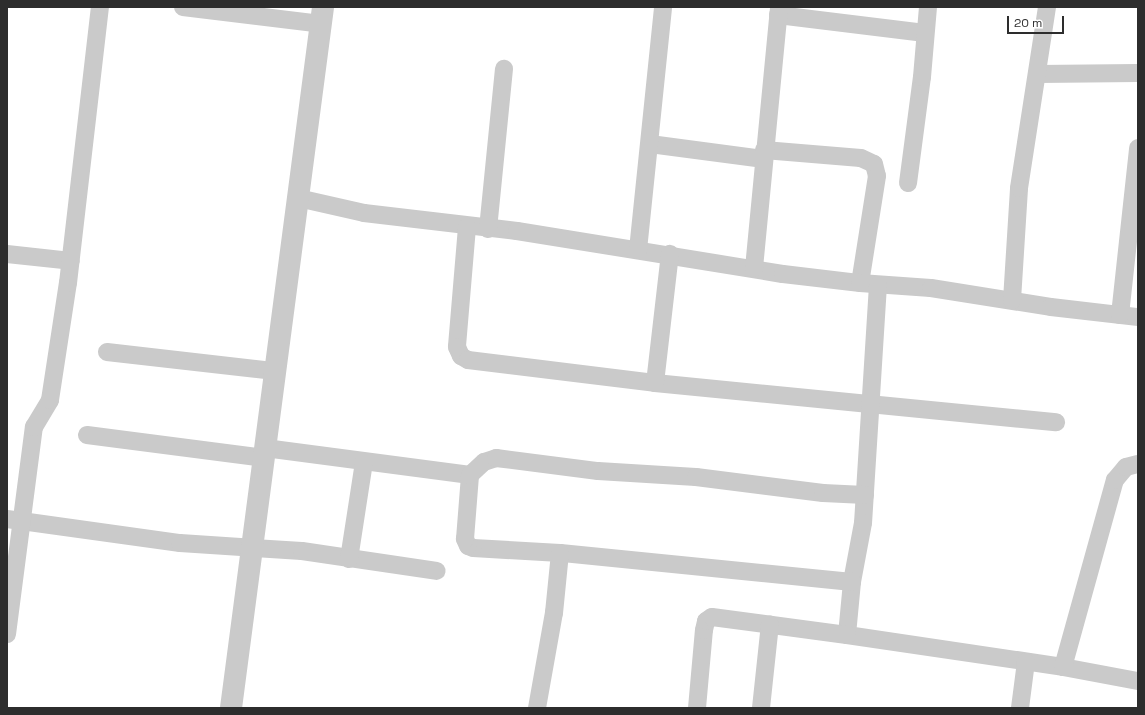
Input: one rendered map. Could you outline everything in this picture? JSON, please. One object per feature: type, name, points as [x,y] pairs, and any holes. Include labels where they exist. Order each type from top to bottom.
[{"type":"street","points":[[7,634],[14,520],[34,427],[50,400],[71,261],[100,7]]},
{"type":"street","points":[[183,7],[322,16],[231,708]]},
{"type":"street","points":[[638,250],[663,7]]},
{"type":"street","points":[[908,183],[928,7]]},
{"type":"street","points":[[1012,300],[1020,188],[1047,7]]},
{"type":"street","points":[[754,268],[779,11],[925,33]]},
{"type":"street","points":[[488,229],[504,69]]},
{"type":"street","points":[[1038,74],[1138,73]]},
{"type":"street","points":[[650,144],[764,154],[860,158],[874,164],[877,176],[860,284]]},
{"type":"street","points":[[1120,315],[1138,148]]},
{"type":"street","points":[[298,198],[364,213],[670,254],[860,284],[931,288],[1051,307],[1138,317]]},
{"type":"street","points":[[467,227],[457,347],[461,356],[477,362],[655,383],[1056,422]]},
{"type":"street","points":[[7,254],[71,261]]},
{"type":"street","points":[[655,383],[670,254]]},
{"type":"street","points":[[846,635],[852,582],[863,523],[872,405],[874,320],[878,285]]},
{"type":"street","points":[[107,352],[275,371]]},
{"type":"street","points":[[87,435],[364,462],[470,475]]},
{"type":"street","points":[[852,582],[560,553],[468,546],[465,539],[470,475],[484,462],[496,458],[598,471],[696,477],[823,493],[865,495]]},
{"type":"street","points":[[349,559],[364,462]]},
{"type":"street","points":[[1063,667],[1115,480],[1126,468],[1138,464]]},
{"type":"street","points":[[14,520],[180,543],[302,551],[437,571]]},
{"type":"street","points":[[537,708],[554,613],[560,553]]},
{"type":"street","points":[[697,708],[706,621],[712,617],[770,624],[1063,667],[1138,681]]},
{"type":"street","points":[[761,708],[770,624]]},
{"type":"street","points":[[1020,708],[1026,662]]}]
